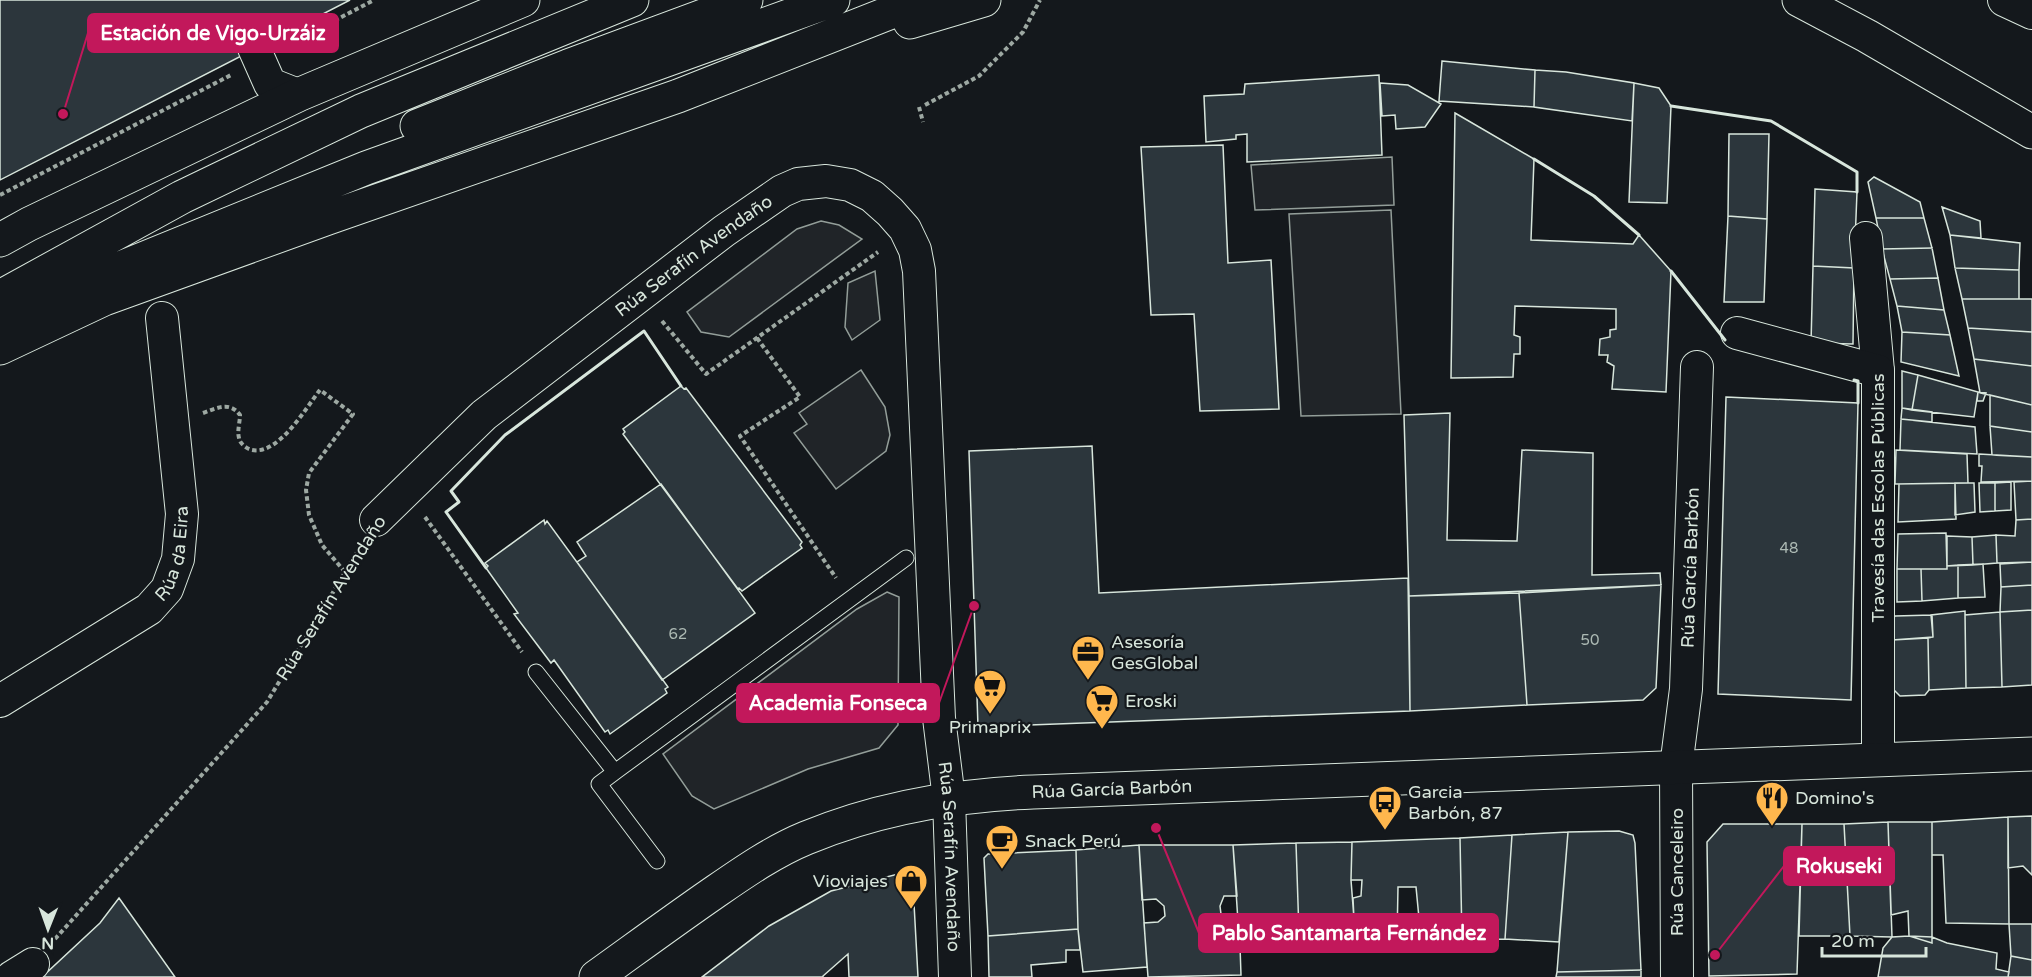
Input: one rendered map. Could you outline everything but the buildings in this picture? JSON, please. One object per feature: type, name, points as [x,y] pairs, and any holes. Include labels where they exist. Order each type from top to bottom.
[{"type":"main road","points":[[0,240],[254,116],[270,72],[523,0]]},
{"type":"main road","points":[[0,297],[182,197],[351,116],[632,0]]},
{"type":"main road","points":[[0,303],[304,170],[746,0]]},
{"type":"main road","points":[[0,327],[64,291],[366,168],[832,0]]},
{"type":"main road","points":[[0,348],[104,299],[678,96],[894,11],[931,0]]},
{"type":"main road","points":[[744,70],[984,0]]},
{"type":"main road","points":[[1798,0],[1866,36],[2032,132]]},
{"type":"main road","name":"Rúa García Barbón","points":[[596,977],[728,883],[804,839],[847,822],[891,810],[949,799],[1033,792],[2032,754]]},
{"type":"street","points":[[2004,0],[2032,13]]},
{"type":"street","name":"Rúa Serafín Avendaño","points":[[376,520],[484,415],[759,206],[798,184],[826,181],[850,185],[872,196],[904,229],[915,250],[919,271],[939,718],[949,799],[955,977]]},
{"type":"street","name":"Travesía das Escolas Públicas","points":[[1866,238],[1878,371],[1878,759]]},
{"type":"street","name":"Rúa da Eira","points":[[0,701],[149,609],[167,589],[178,560],[182,514],[162,318]]},
{"type":"street","points":[[1737,333],[1878,371]]},
{"type":"street","name":"Rúa García Barbón","points":[[1676,767],[1686,689],[1697,367]]},
{"type":"street","name":"Rúa Canceleiro","points":[[1676,767],[1677,977]]},
{"type":"lane","points":[[657,861],[598,784],[906,558]]},
{"type":"lane","points":[[536,672],[615,772]]},
{"type":"path","points":[[0,195],[270,72],[374,0]]},
{"type":"path","points":[[925,105],[979,76],[1023,32],[1040,0]]},
{"type":"path","points":[[919,107],[922,122]]},
{"type":"path","points":[[657,315],[706,374],[881,250]]},
{"type":"path","points":[[758,338],[800,397],[740,436],[850,599]]},
{"type":"path","points":[[173,425],[216,408],[230,406],[240,415],[238,436],[241,443],[250,450],[260,450],[270,447],[282,438],[320,390],[353,414],[309,473],[306,490],[309,516],[322,545],[345,572]]},
{"type":"path","points":[[420,509],[536,672]]},
{"type":"path","name":"Rúa Serafín Avendaño","points":[[22,971],[267,702],[376,520]]},
{"type":"path","points":[[761,692],[914,719]]},
{"type":"shaded area","points":[[1392,157],[1394,205],[1255,210],[1251,165]]},
{"type":"shaded area","points":[[1391,210],[1401,414],[1301,416],[1289,214]]},
{"type":"shaded area","points":[[821,221],[839,225],[862,239],[729,337],[701,332],[687,312],[797,229]]},
{"type":"shaded area","points":[[875,271],[880,320],[852,340],[845,327],[848,283]]},
{"type":"shaded area","points":[[861,370],[885,407],[890,435],[886,451],[836,489],[794,433],[807,424],[799,413]]},
{"type":"shaded area","points":[[887,592],[899,597],[898,725],[879,748],[808,769],[714,809],[692,796],[663,754],[857,609]]},
{"type":"wall","points":[[1671,106],[1771,121],[1857,172],[1857,192]]},
{"type":"wall","points":[[1534,159],[1594,196],[1639,235]]},
{"type":"wall","points":[[1671,271],[1725,340]]},
{"type":"wall","points":[[486,568],[446,512],[459,502],[451,491],[505,435],[644,331],[681,386]]},
{"type":"wall","points":[[1854,380],[1858,381],[1858,403]]},
{"type":"place","name":"Estación de Vigo-Urzáiz","points":[[63,114]]},
{"type":"place","name":"Academia Fonseca","points":[[974,606]]},
{"type":"place","name":"Asesoría GesGlobal","points":[[1088,681]]},
{"type":"place","name":"Primaprix","points":[[990,715]]},
{"type":"place","name":"Eroski","points":[[1102,730]]},
{"type":"place","name":"Domino's","points":[[1772,827]]},
{"type":"place","name":"Pablo Santamarta Fernández","points":[[1156,828]]},
{"type":"place","name":"Garcia Barbón, 87","points":[[1385,831]]},
{"type":"place","name":"Snack Perú","points":[[1002,870]]},
{"type":"place","name":"Vioviajes","points":[[911,910]]},
{"type":"place","name":"Rokuseki","points":[[1715,955]]}]
